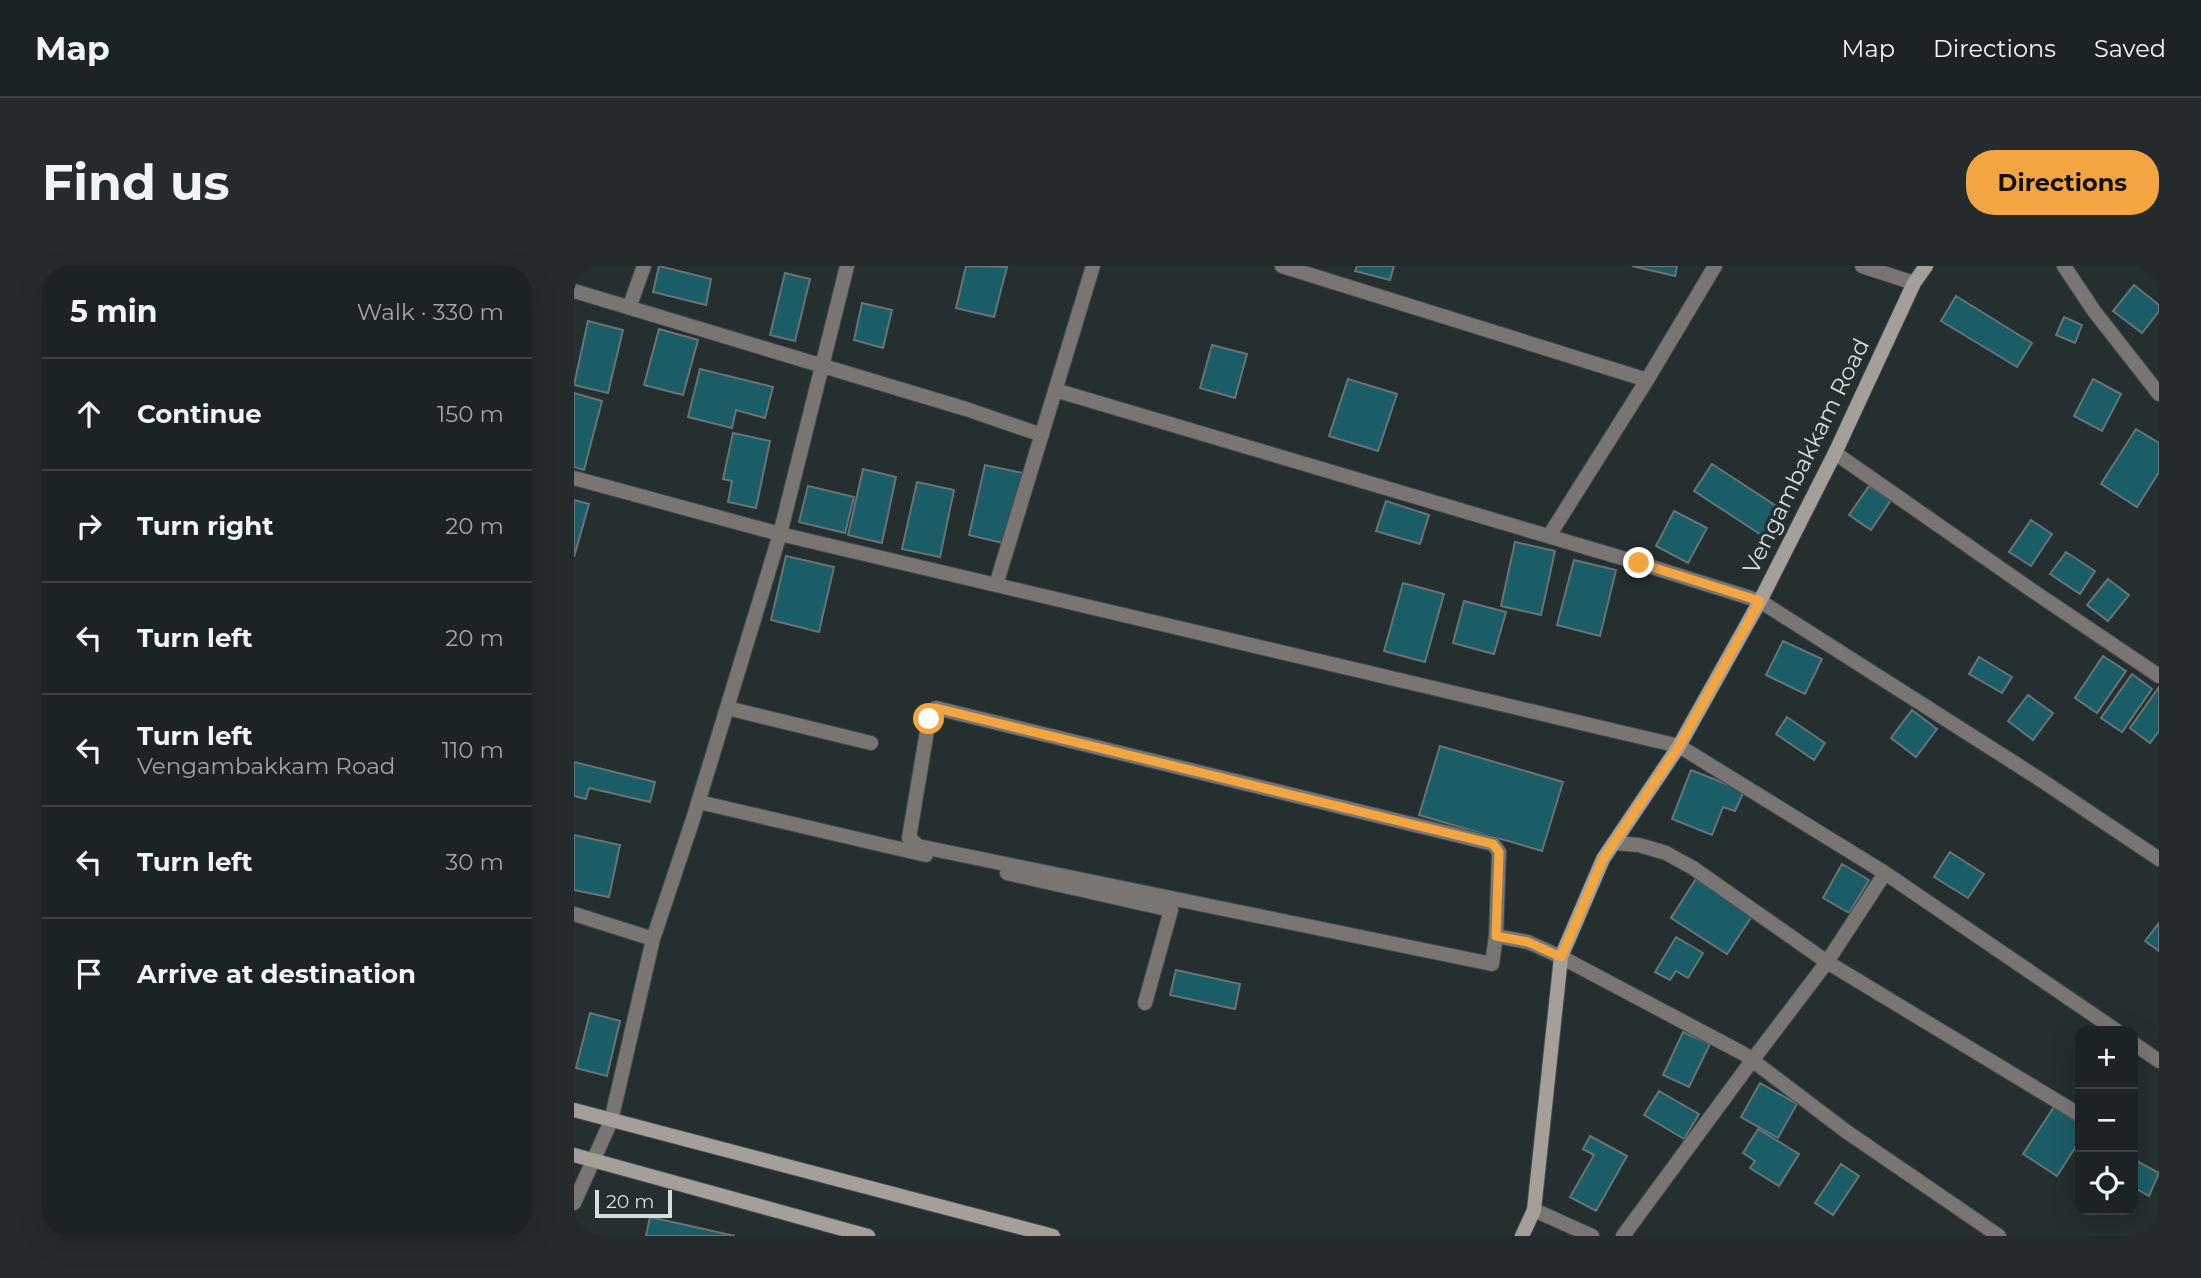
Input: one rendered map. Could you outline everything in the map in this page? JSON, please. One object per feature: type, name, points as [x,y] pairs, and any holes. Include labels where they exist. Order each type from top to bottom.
[{"type":"main road","name":"Vengambakkam Road","points":[[1534,1210],[1561,957],[1603,859],[1679,746],[1760,601],[1836,453],[1914,283],[1926,266]]},
{"type":"main road","points":[[574,1110],[1053,1236]]},
{"type":"main road","points":[[574,1156],[868,1236]]},
{"type":"main road","points":[[1521,1236],[1534,1210]]},
{"type":"street","points":[[629,308],[644,266]]},
{"type":"street","points":[[574,1203],[611,1121],[653,939],[699,802],[780,534],[847,266]]},
{"type":"street","points":[[996,585],[1093,266]]},
{"type":"street","points":[[1282,266],[1647,380]]},
{"type":"street","points":[[1549,536],[1715,266]]},
{"type":"street","points":[[1862,266],[1914,283]]},
{"type":"street","points":[[2064,266],[2094,311],[2159,394]]},
{"type":"street","points":[[574,291],[822,365],[1042,435]]},
{"type":"street","points":[[1055,390],[1760,601],[2038,778],[2159,859]]},
{"type":"street","points":[[1836,453],[2030,589],[2158,673]]},
{"type":"street","points":[[574,478],[780,534],[1679,746],[1885,873],[2110,1026]]},
{"type":"street","points":[[727,708],[870,743]]},
{"type":"street","points":[[936,708],[1493,844],[1499,852],[1496,936],[1492,964],[918,846],[909,838],[929,719],[936,708]]},
{"type":"street","points":[[699,802],[1171,910],[1145,1003]]},
{"type":"street","points":[[1614,843],[1639,845],[1666,853],[1693,868],[1827,962],[2075,1112]]},
{"type":"street","points":[[1623,1236],[1827,962],[1885,873]]},
{"type":"street","points":[[574,914],[653,939]]},
{"type":"street","points":[[1496,936],[1528,942],[1561,957],[1744,1054],[1751,1062],[1847,1132],[1999,1236]]},
{"type":"street","points":[[2138,1046],[2159,1061]]},
{"type":"street","points":[[1534,1210],[1592,1236]]},
{"type":"building","points":[[659,266],[711,279],[706,305],[653,292]]},
{"type":"building","points":[[966,266],[1007,267],[994,317],[956,308]]},
{"type":"building","points":[[1357,266],[1394,266],[1390,280],[1355,271]]},
{"type":"building","points":[[1632,266],[1677,266],[1675,276]]},
{"type":"building","points":[[785,273],[810,279],[795,341],[770,335]]},
{"type":"building","points":[[2134,285],[2159,305],[2159,311],[2142,333],[2113,311]]},
{"type":"building","points":[[1956,296],[2032,343],[2017,367],[1941,321]]},
{"type":"building","points":[[862,303],[892,310],[883,348],[854,340]]},
{"type":"building","points":[[2064,317],[2082,325],[2075,343],[2056,335]]},
{"type":"building","points":[[588,321],[623,330],[608,393],[574,385]]},
{"type":"building","points":[[659,329],[698,340],[683,395],[644,385]]},
{"type":"building","points":[[1212,345],[1247,354],[1235,398],[1200,388]]},
{"type":"building","points":[[700,369],[773,387],[765,418],[736,410],[732,428],[688,417]]},
{"type":"building","points":[[1348,379],[1397,394],[1378,451],[1329,436]]},
{"type":"building","points":[[2093,379],[2121,394],[2102,431],[2074,416]]},
{"type":"building","points":[[574,393],[602,401],[584,470],[574,467]]},
{"type":"building","points":[[2136,429],[2159,443],[2159,472],[2137,507],[2101,484]]},
{"type":"building","points":[[733,433],[770,441],[756,508],[728,502],[732,481],[723,479]]},
{"type":"building","points":[[1712,464],[1781,509],[1763,536],[1694,491]]},
{"type":"building","points":[[985,465],[1023,473],[1007,544],[969,535]]},
{"type":"building","points":[[863,469],[896,477],[882,543],[848,535]]},
{"type":"building","points":[[917,482],[954,490],[940,557],[902,549]]},
{"type":"building","points":[[808,486],[854,497],[845,533],[799,522]]},
{"type":"building","points":[[1869,486],[1891,500],[1871,530],[1849,515]]},
{"type":"building","points":[[574,500],[589,504],[574,557]]},
{"type":"building","points":[[1386,501],[1429,515],[1420,544],[1376,531]]},
{"type":"building","points":[[1674,511],[1707,528],[1688,563],[1656,546]]},
{"type":"building","points":[[2031,520],[2052,534],[2031,566],[2009,552]]},
{"type":"building","points":[[1515,542],[1555,551],[1541,615],[1501,606]]},
{"type":"building","points":[[2066,552],[2095,571],[2080,594],[2050,574]]},
{"type":"building","points":[[786,556],[834,567],[819,632],[771,620]]},
{"type":"building","points":[[1574,560],[1616,570],[1600,636],[1557,625]]},
{"type":"building","points":[[2108,579],[2129,595],[2108,621],[2087,605]]},
{"type":"building","points":[[1403,583],[1444,594],[1425,662],[1384,651]]},
{"type":"building","points":[[1464,601],[1506,612],[1494,654],[1453,643]]},
{"type":"building","points":[[1783,641],[1822,659],[1805,694],[1766,675]]},
{"type":"building","points":[[2103,656],[2126,671],[2097,713],[2075,698]]},
{"type":"building","points":[[1979,657],[2012,677],[2002,693],[1969,674]]},
{"type":"building","points":[[2132,674],[2152,689],[2122,732],[2101,718]]},
{"type":"building","points":[[2159,687],[2159,731],[2150,743],[2130,728]]},
{"type":"building","points":[[2028,695],[2053,713],[2033,740],[2008,721]]},
{"type":"building","points":[[1912,710],[1937,729],[1916,757],[1891,738]]},
{"type":"building","points":[[1787,717],[1825,743],[1814,760],[1776,734]]},
{"type":"building","points":[[1440,746],[1563,782],[1542,851],[1419,815]]},
{"type":"building","points":[[574,762],[655,782],[650,802],[589,788],[586,799],[574,796]]},
{"type":"building","points":[[1691,770],[1744,791],[1735,811],[1723,807],[1712,835],[1672,819]]},
{"type":"building","points":[[574,835],[620,845],[609,897],[574,890]]},
{"type":"building","points":[[1950,852],[1984,874],[1968,898],[1934,877]]},
{"type":"building","points":[[1842,864],[1869,880],[1849,913],[1823,898]]},
{"type":"building","points":[[1696,879],[1752,916],[1727,954],[1671,918]]},
{"type":"building","points":[[2159,923],[2159,951],[2145,941]]},
{"type":"building","points":[[1676,937],[1703,953],[1688,978],[1676,971],[1670,980],[1655,972]]},
{"type":"building","points":[[1176,970],[1240,984],[1235,1009],[1170,995]]},
{"type":"building","points":[[590,1013],[620,1021],[607,1076],[576,1068]]},
{"type":"building","points":[[1683,1032],[1710,1044],[1689,1087],[1663,1075]]},
{"type":"building","points":[[1760,1083],[1797,1104],[1778,1138],[1741,1117]]},
{"type":"building","points":[[1659,1091],[1699,1114],[1684,1139],[1644,1115]]},
{"type":"building","points":[[2054,1107],[2075,1121],[2075,1148],[2057,1176],[2023,1154]]},
{"type":"building","points":[[1758,1129],[1799,1154],[1779,1186],[1750,1168],[1755,1161],[1743,1153]]},
{"type":"building","points":[[1590,1136],[1627,1156],[1596,1211],[1570,1197],[1594,1155],[1583,1149]]},
{"type":"building","points":[[2138,1162],[2159,1173],[2149,1196],[2138,1190]]},
{"type":"building","points":[[1841,1164],[1859,1176],[1833,1215],[1815,1203]]},
{"type":"building","points":[[650,1217],[735,1236],[646,1236]]},
{"type":"route","points":[[929,719],[936,708],[1493,844],[1499,852],[1496,936],[1528,942],[1561,957],[1603,859],[1679,746],[1760,601],[1639,563]]}]
